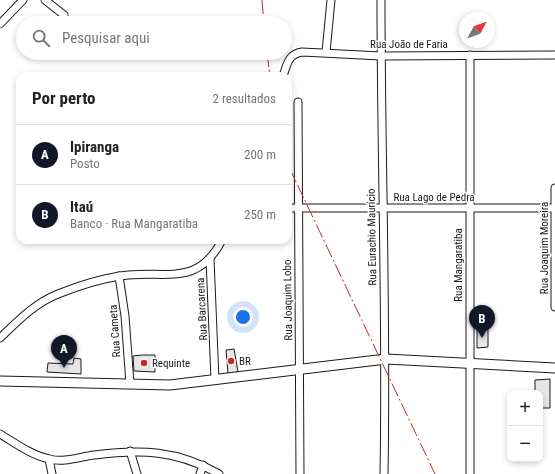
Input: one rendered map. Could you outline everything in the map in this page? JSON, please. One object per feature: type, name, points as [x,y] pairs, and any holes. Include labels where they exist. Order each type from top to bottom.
[{"type":"main road","points":[[0,381],[170,385],[386,358],[555,368]]},
{"type":"street","points":[[0,24],[23,0]]},
{"type":"street","points":[[45,0],[64,15]]},
{"type":"street","points":[[326,52],[331,0]]},
{"type":"street","name":"Rua Eurachio Maurício","points":[[381,0],[382,208],[386,358],[384,474]]},
{"type":"street","name":"Rua João de Faria","points":[[292,57],[298,52],[326,52],[381,56],[555,56]]},
{"type":"street","name":"Rua Mangaratiba","points":[[470,55],[470,474]]},
{"type":"street","name":"Rua João de Faria","points":[[284,72],[289,60]]},
{"type":"street","name":"Rua Joaquim Lobo","points":[[298,102],[300,474]]},
{"type":"street","name":"Rua Joaquim Moreira","points":[[555,188],[555,307]]},
{"type":"street","name":"Rua Lago de Pedra","points":[[292,208],[555,208]]},
{"type":"street","points":[[0,338],[21,317],[44,301],[80,286],[119,276],[159,276],[187,272],[199,268],[210,259],[219,244]]},
{"type":"street","name":"Rua Barcarena","points":[[210,259],[215,380]]},
{"type":"street","name":"Rua Cameta","points":[[119,276],[125,310],[130,384]]},
{"type":"street","points":[[0,434],[38,456],[49,459],[71,460],[130,451],[178,455],[203,465],[216,473]]},
{"type":"street","points":[[130,451],[136,474]]},
{"type":"street","points":[[49,459],[52,474]]},
{"type":"street","points":[[200,474],[203,465]]},
{"type":"building","points":[[477,328],[488,328],[488,347],[477,348]]},
{"type":"building","name":"BR","points":[[234,349],[238,372],[228,374],[226,350]]},
{"type":"building","name":"Requinte","points":[[155,355],[155,372],[134,371],[133,356]]},
{"type":"building","points":[[74,358],[81,359],[81,374],[47,372],[48,363],[73,364]]},
{"type":"building","points":[[550,379],[550,408],[543,408],[543,390],[535,390],[535,380]]},
{"type":"power","points":[[262,0],[263,16]]},
{"type":"power","points":[[268,60],[269,72]]},
{"type":"power","points":[[292,173],[435,474]]},
{"type":"place","name":"Itaú","points":[[482,338]]},
{"type":"place","name":"BR","points":[[231,361]]},
{"type":"place","name":"Requinte","points":[[144,363]]},
{"type":"place","name":"Ipiranga","points":[[64,368]]}]
